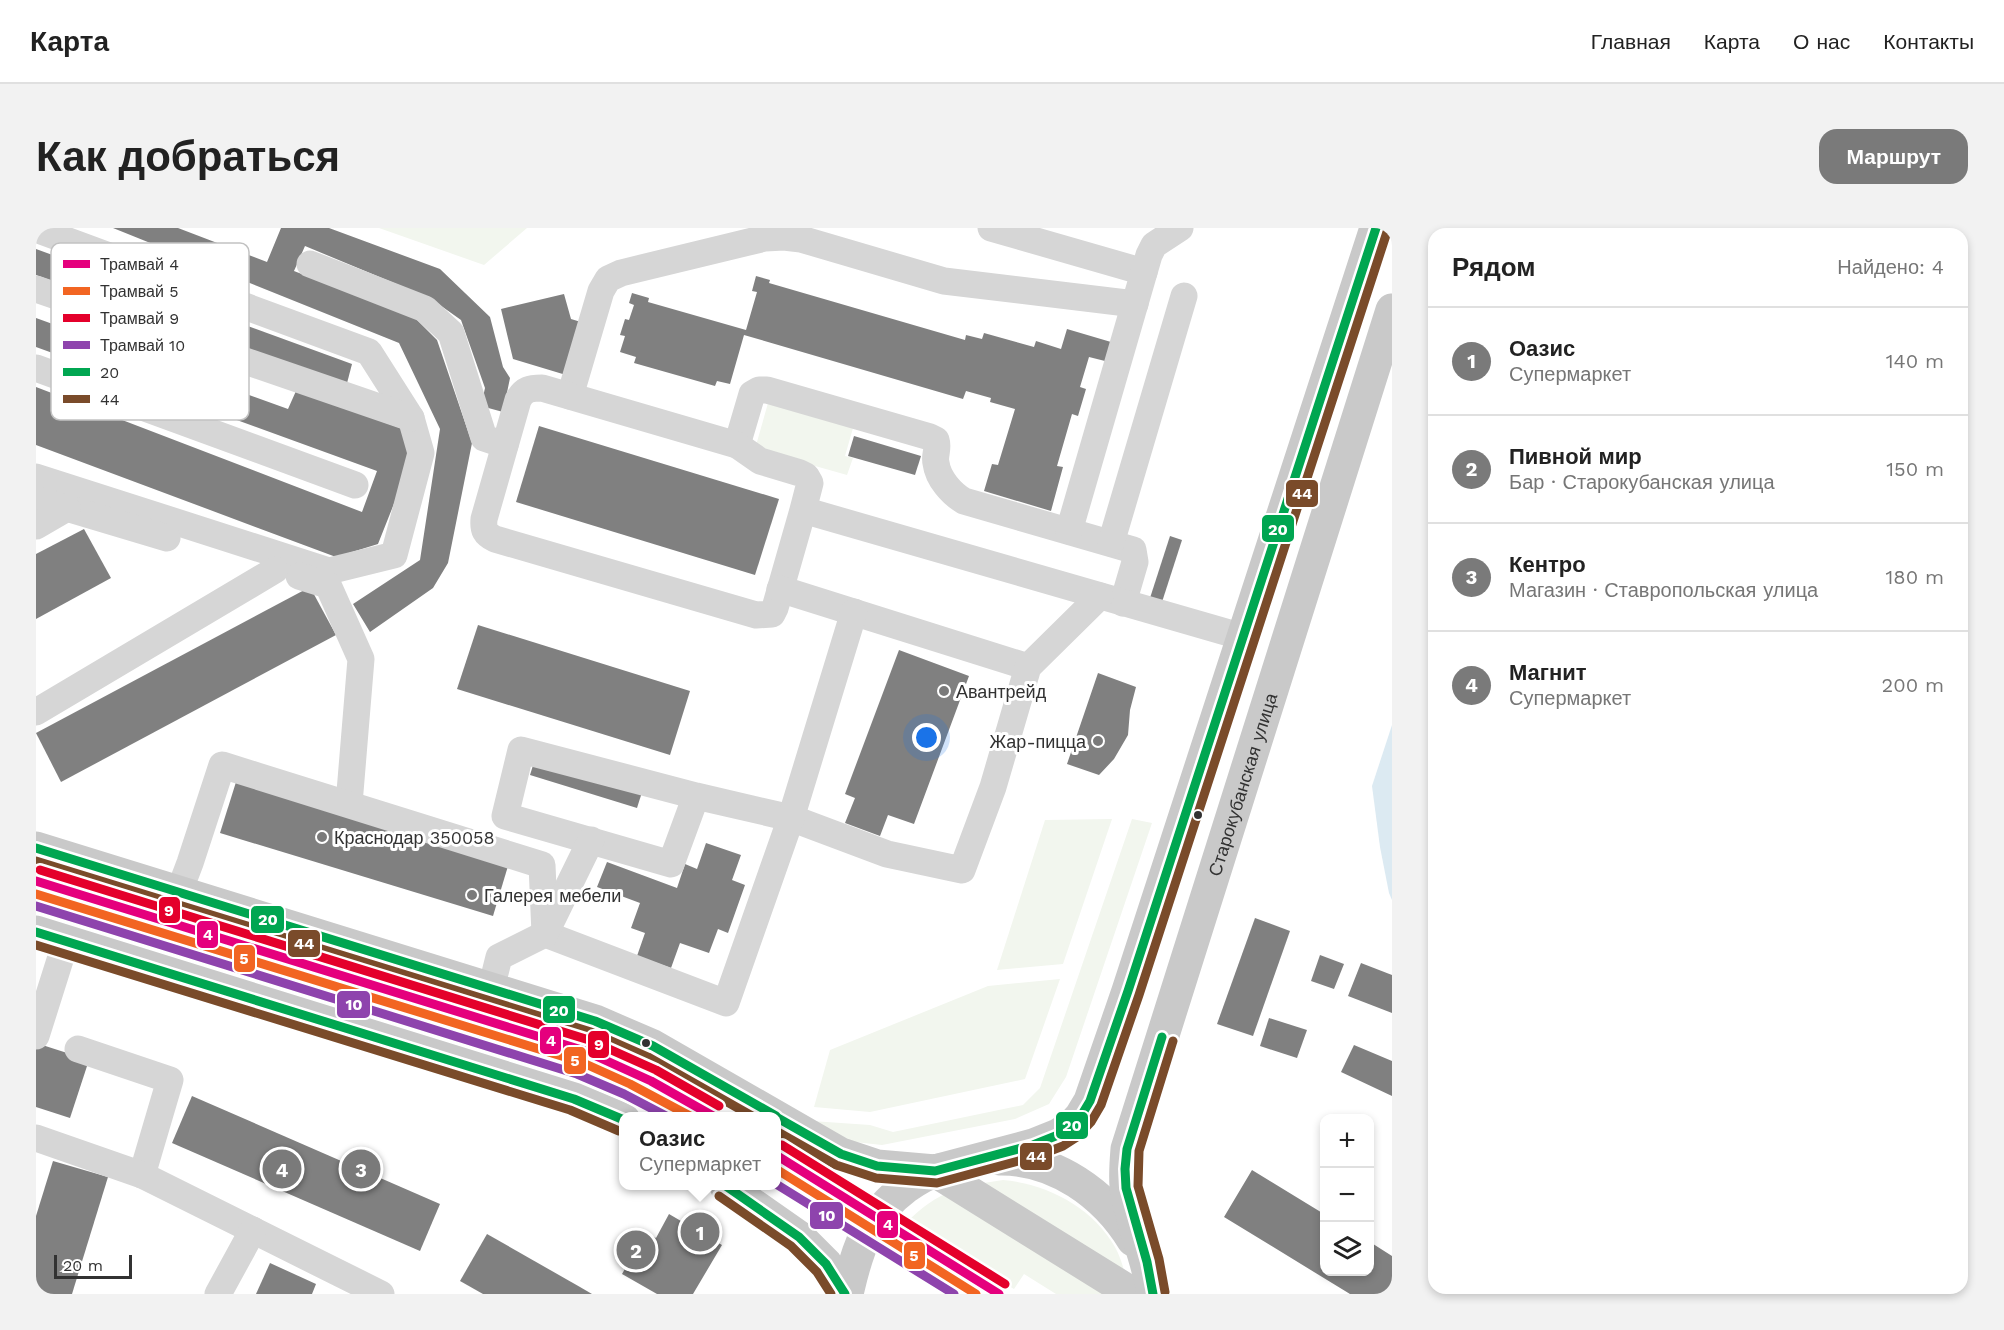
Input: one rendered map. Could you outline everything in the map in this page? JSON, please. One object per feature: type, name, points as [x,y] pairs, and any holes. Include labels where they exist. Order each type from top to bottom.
[{"type":"main road","points":[[846,1294],[857,1254],[875,1216],[891,1198],[916,1180],[935,1171],[1033,1145],[1058,1135],[1071,1127],[1090,1101],[1128,992],[1375,228]]},
{"type":"main road","name":"Старокубанская улица","points":[[1153,1294],[1147,1262],[1126,1188],[1127,1149],[1392,310]]},
{"type":"main road","points":[[36,848],[594,1021],[653,1046],[768,1112]]},
{"type":"main road","points":[[51,936],[574,1099],[619,1118]]},
{"type":"main road","points":[[781,1119],[842,1154],[877,1166],[935,1171],[1001,1159],[1021,1160],[1048,1168],[1074,1181],[1107,1205],[1130,1234],[1147,1262]]},
{"type":"main road","points":[[935,1171],[1133,1294]]},
{"type":"main road","points":[[733,1190],[799,1237],[826,1264],[846,1294]]},
{"type":"lane","points":[[991,228],[1144,272]]},
{"type":"lane","points":[[1069,531],[1114,354],[1135,304],[1154,244],[1180,228]]},
{"type":"lane","points":[[36,229],[74,243]]},
{"type":"lane","points":[[570,396],[601,291],[608,279],[621,273],[765,238],[801,239],[944,281],[1135,304]]},
{"type":"lane","points":[[310,264],[425,309],[451,333],[484,438],[505,445]]},
{"type":"lane","points":[[36,289],[51,294]]},
{"type":"lane","points":[[1111,543],[1184,296]]},
{"type":"lane","points":[[36,477],[329,571],[394,555],[421,453],[411,418],[369,352],[249,308]]},
{"type":"lane","points":[[249,362],[411,418]]},
{"type":"lane","points":[[36,368],[51,374]]},
{"type":"lane","points":[[530,388],[542,388],[737,445],[760,461],[807,476],[810,483],[772,614],[756,615],[486,535],[483,527],[484,519],[505,445],[522,393],[530,388]]},
{"type":"lane","points":[[696,796],[671,864],[505,816],[522,750],[696,796],[791,818],[887,854],[962,870],[993,787],[1028,667],[1111,599],[1135,557],[1133,550],[964,501],[928,469],[936,463],[938,446],[936,440],[767,390],[759,390],[752,394],[737,445]]},
{"type":"lane","points":[[178,420],[355,485]]},
{"type":"lane","points":[[36,499],[328,585],[361,658],[349,804]]},
{"type":"lane","points":[[36,526],[67,508]]},
{"type":"lane","points":[[803,510],[1243,637]]},
{"type":"lane","points":[[36,711],[275,570]]},
{"type":"lane","points":[[780,589],[1028,667]]},
{"type":"lane","points":[[545,934],[726,1003],[791,818],[854,612]]},
{"type":"lane","points":[[179,892],[222,765],[542,865],[545,934]]},
{"type":"lane","points":[[491,989],[499,957],[545,934],[591,840]]},
{"type":"lane","points":[[36,1035],[51,936]]},
{"type":"lane","points":[[78,1049],[170,1080],[142,1175]]},
{"type":"lane","points":[[37,1142],[142,1175],[381,1294]]},
{"type":"lane","points":[[218,1294],[253,1230]]},
{"type":"shaded area","points":[[379,228],[527,228],[484,265]]},
{"type":"shaded area","points":[[768,403],[853,428],[845,456],[853,458],[847,475],[755,449]]},
{"type":"shaded area","points":[[1392,725],[1392,900],[1380,847],[1372,786]]},
{"type":"shaded area","points":[[1112,819],[1063,964],[997,970],[1045,820]]},
{"type":"shaded area","points":[[1132,819],[1152,823],[1066,1077],[1049,1104],[1015,1119],[882,1145],[846,1141],[812,1121],[870,1125],[893,1132],[1023,1105],[1040,1088]]},
{"type":"shaded area","points":[[1060,979],[1025,1079],[870,1112],[814,1107],[830,1050],[988,986]]},
{"type":"shaded area","points":[[1003,1180],[1020,1182],[1052,1192],[1081,1209],[1094,1220],[1115,1247],[1127,1282],[971,1185]]},
{"type":"shaded area","points":[[955,1190],[1121,1294],[1056,1294],[1024,1274],[1014,1289],[906,1223],[917,1212],[941,1196]]},
{"type":"building","points":[[113,228],[178,228],[217,243],[150,243]]},
{"type":"building","points":[[281,228],[329,228],[440,269],[490,317],[503,367],[510,378],[503,412],[481,406],[485,388],[461,320],[430,298],[305,246],[294,271],[416,319],[437,340],[472,443],[448,563],[433,588],[370,632],[353,604],[420,560],[440,429],[399,343],[249,283],[249,255],[267,262]]},
{"type":"building","points":[[36,249],[51,254],[51,280],[36,275]]},
{"type":"building","points":[[756,276],[770,280],[769,283],[965,340],[966,335],[982,339],[984,333],[1034,347],[1036,341],[1061,349],[1067,329],[1111,342],[1105,361],[1089,357],[1080,387],[1086,389],[1078,416],[1072,414],[1057,466],[1063,467],[1051,511],[984,491],[992,464],[998,465],[1015,409],[990,402],[991,398],[966,391],[963,399],[744,335],[730,384],[717,381],[715,386],[634,363],[636,357],[620,352],[625,336],[620,335],[625,319],[629,320],[634,305],[629,303],[632,293],[649,298],[648,302],[746,330],[757,292],[752,291]]},
{"type":"building","points":[[564,294],[571,319],[581,322],[566,375],[513,359],[501,309]]},
{"type":"building","points":[[36,318],[51,323],[51,352],[36,347]]},
{"type":"building","points":[[249,327],[352,364],[346,387],[249,352]]},
{"type":"building","points":[[36,387],[51,393],[51,420],[122,420],[362,512],[377,471],[237,420],[249,420],[249,395],[288,409],[296,391],[403,429],[410,457],[378,544],[336,557],[36,445]]},
{"type":"building","points":[[539,426],[779,499],[755,575],[516,502]]},
{"type":"building","points":[[854,436],[921,456],[915,475],[848,456]]},
{"type":"building","points":[[84,529],[111,578],[36,619],[36,554]]},
{"type":"building","points":[[1170,536],[1182,540],[1162,602],[1150,598]]},
{"type":"building","points":[[310,587],[336,635],[61,782],[36,733]]},
{"type":"building","points":[[478,625],[690,691],[670,755],[457,689]]},
{"type":"building","points":[[899,650],[969,676],[914,824],[888,815],[880,836],[845,823],[855,798],[845,794]]},
{"type":"building","points":[[1098,673],[1136,687],[1130,710],[1128,735],[1114,759],[1099,775],[1067,764]]},
{"type":"building","points":[[536,756],[643,789],[637,808],[530,775]]},
{"type":"building","points":[[236,782],[508,866],[493,916],[220,833]]},
{"type":"building","points":[[706,843],[741,855],[732,880],[745,885],[728,933],[718,929],[709,953],[680,943],[671,968],[637,956],[645,933],[631,928],[640,903],[597,887],[607,862],[677,888],[685,864],[697,869]]},
{"type":"building","points":[[1255,918],[1290,931],[1253,1036],[1217,1024]]},
{"type":"building","points":[[1320,955],[1344,964],[1334,989],[1311,981]]},
{"type":"building","points":[[1361,963],[1392,975],[1392,1013],[1348,996]]},
{"type":"building","points":[[1269,1018],[1307,1030],[1297,1058],[1260,1046]]},
{"type":"building","points":[[36,1043],[89,1060],[70,1118],[36,1107]]},
{"type":"building","points":[[1354,1045],[1392,1061],[1392,1096],[1341,1072]]},
{"type":"building","points":[[192,1096],[440,1204],[420,1251],[172,1143]]},
{"type":"building","points":[[53,1161],[108,1177],[72,1294],[36,1294],[36,1216]]},
{"type":"building","points":[[1252,1170],[1320,1212],[1320,1276],[1224,1217]]},
{"type":"building","points":[[669,1214],[722,1245],[693,1294],[657,1294],[622,1274],[646,1232],[656,1238]]},
{"type":"building","points":[[487,1234],[592,1294],[483,1294],[460,1281]]},
{"type":"building","points":[[1374,1245],[1392,1256],[1392,1294],[1350,1294],[1321,1276],[1374,1276]]},
{"type":"building","points":[[270,1263],[316,1284],[312,1294],[256,1294]]},
{"type":"tram line","name":"9","points":[[40,870],[589,1040],[656,1070],[719,1106]]},
{"type":"tram line","name":"4","points":[[36,881],[585,1051],[651,1081],[706,1112]]},
{"type":"tram line","name":"5","points":[[36,894],[581,1062],[630,1084],[682,1112]]},
{"type":"tram line","name":"10","points":[[36,906],[577,1074],[658,1112]]},
{"type":"tram line","name":"9","points":[[782,1145],[1005,1284]]},
{"type":"tram line","name":"4","points":[[781,1158],[999,1294]]},
{"type":"tram line","name":"5","points":[[781,1172],[976,1294]]},
{"type":"tram line","name":"10","points":[[781,1187],[954,1294]]},
{"type":"transit line","name":"20","points":[[781,1120],[841,1154],[877,1166],[935,1171],[1033,1145],[1058,1135],[1071,1127],[1081,1116],[1090,1101],[1128,991],[1376,228]]},
{"type":"transit line","name":"44","points":[[781,1134],[836,1165],[876,1178],[937,1183],[1037,1156],[1063,1146],[1077,1137],[1091,1122],[1101,1105],[1139,995],[1387,232]]},
{"type":"transit line","name":"20","points":[[36,848],[595,1021],[653,1046],[769,1112]]},
{"type":"transit line","name":"44","points":[[36,861],[591,1032],[648,1057],[745,1112]]},
{"type":"transit line","name":"20","points":[[36,932],[574,1099],[619,1118]]},
{"type":"transit line","name":"44","points":[[36,945],[570,1110],[619,1131]]},
{"type":"transit line","name":"20","points":[[1153,1294],[1147,1262],[1126,1188],[1125,1169],[1127,1149],[1162,1037]]},
{"type":"transit line","name":"44","points":[[1165,1292],[1159,1259],[1138,1186],[1139,1151],[1173,1041]]},
{"type":"transit line","name":"20","points":[[732,1190],[799,1237],[826,1264],[845,1294]]},
{"type":"transit line","name":"44","points":[[719,1196],[791,1246],[817,1272],[831,1294]]},
{"type":"place","name":"Авантрейд","points":[[944,691]]},
{"type":"place","name":"Жар-пицца","points":[[1098,741]]},
{"type":"place","name":"Краснодар 350058","points":[[322,837]]},
{"type":"place","name":"Галерея мебели","points":[[472,895]]},
{"type":"place","name":"Магнит","points":[[282,1169]]},
{"type":"place","name":"Кентро","points":[[361,1169]]},
{"type":"place","name":"Оазис","points":[[700,1232]]},
{"type":"place","name":"Пивной мир","points":[[636,1250]]}]
